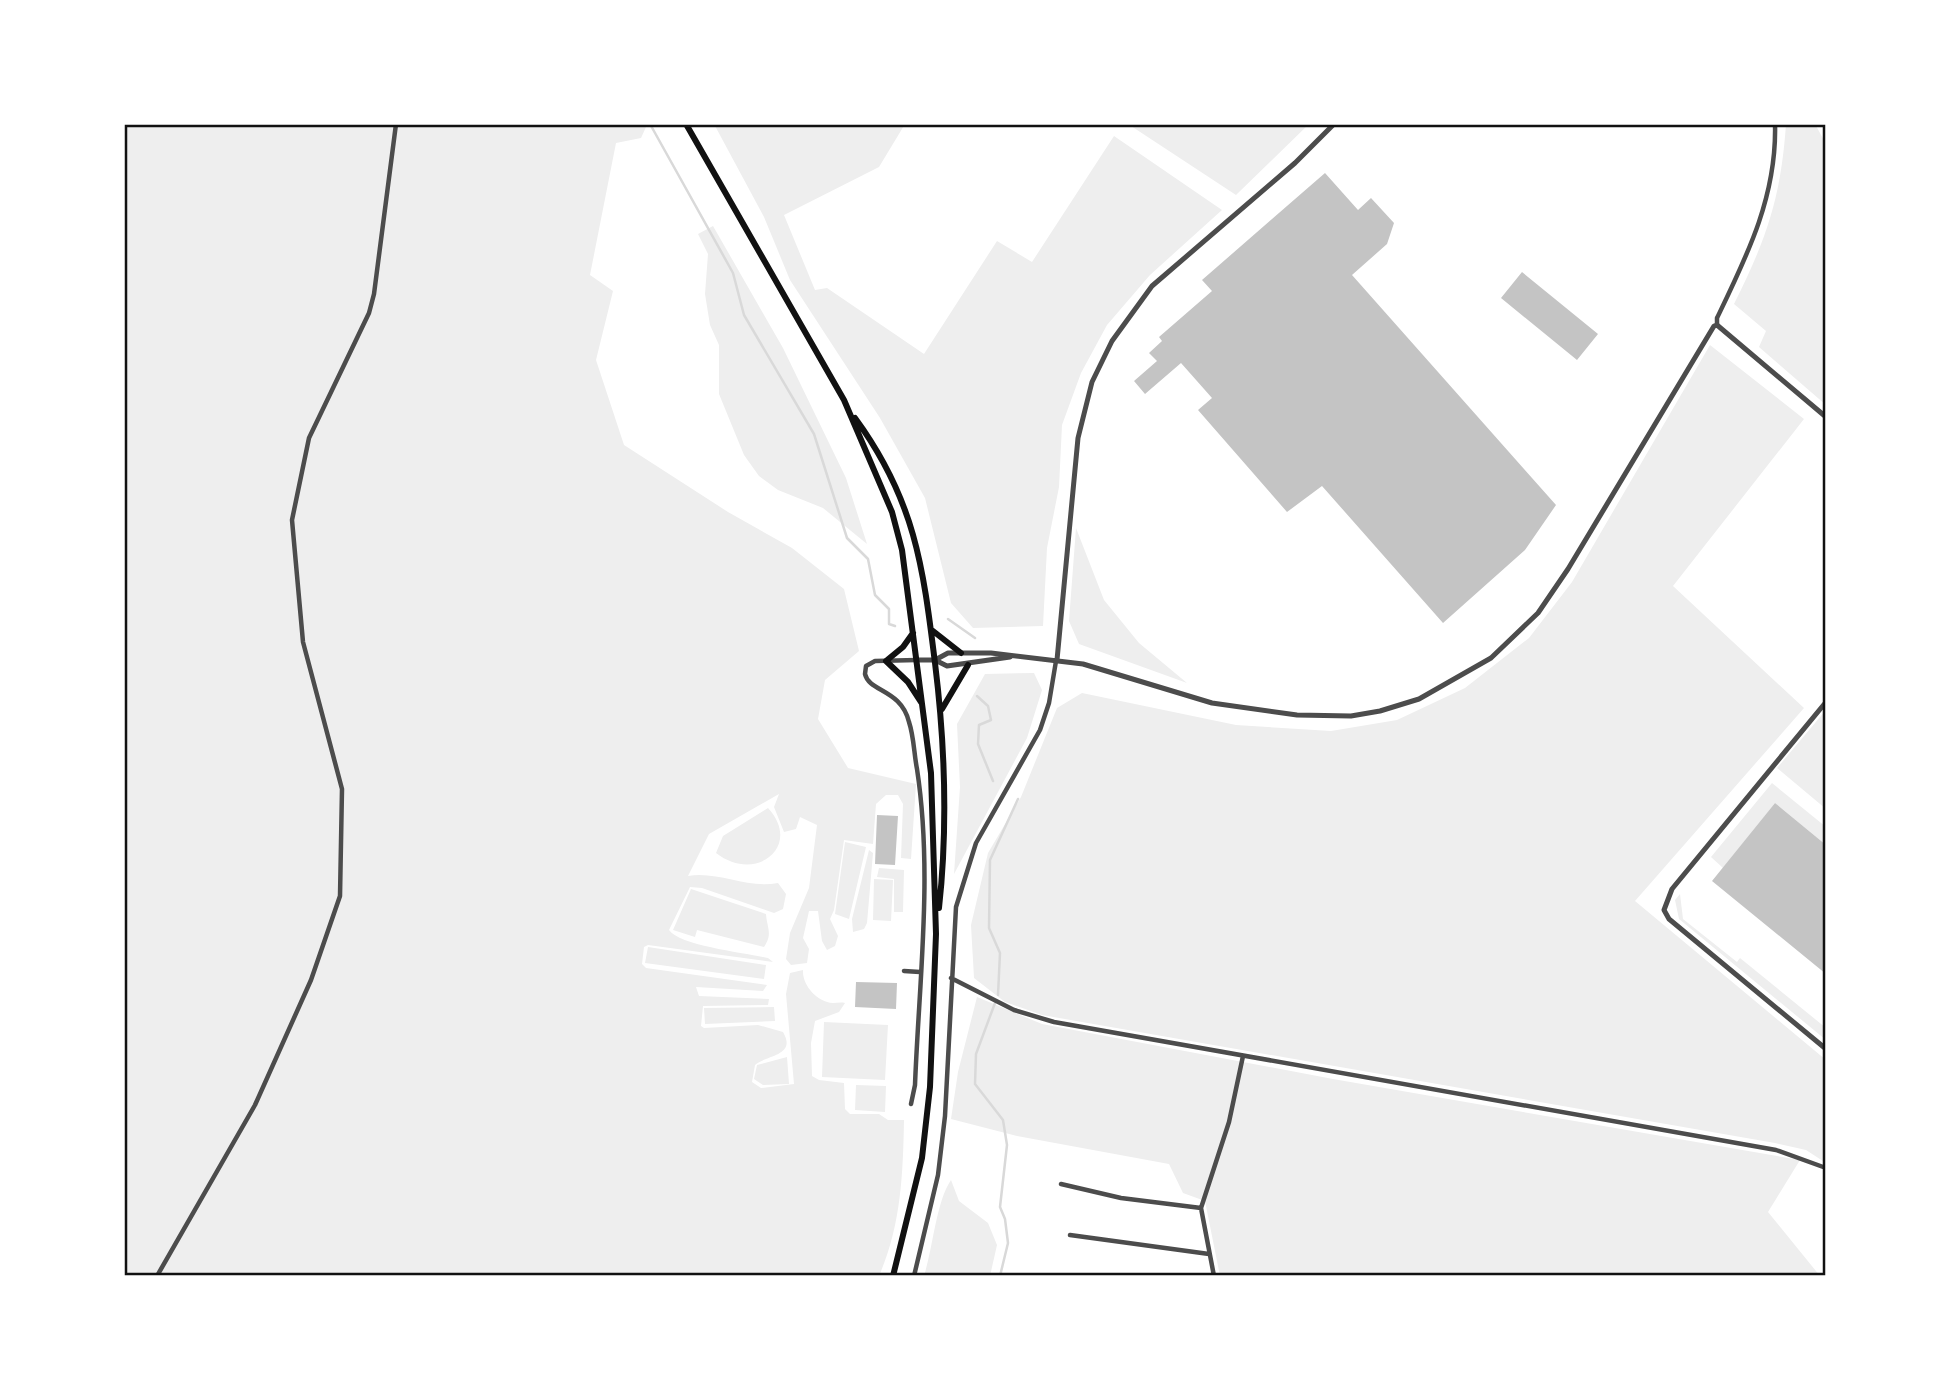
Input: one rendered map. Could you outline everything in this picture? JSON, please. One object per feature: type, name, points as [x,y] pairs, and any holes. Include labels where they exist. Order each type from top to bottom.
[{"type":"main road","points":[[686,124],[900,493],[923,568],[941,710],[945,811],[936,934],[930,1087],[922,1157],[893,1276]]},
{"type":"main road","points":[[848,407],[891,512],[902,550],[933,798],[936,934]]},
{"type":"main road","points":[[932,630],[961,653]]},
{"type":"main road","points":[[913,633],[904,647],[886,661],[908,682],[923,707]]},
{"type":"main road","points":[[941,710],[968,665]]},
{"type":"street","points":[[157,1276],[256,1105],[312,980],[340,896],[342,789],[303,642],[292,520],[309,438],[369,313],[374,294],[396,124]]},
{"type":"street","points":[[914,1276],[938,1175],[945,1116],[954,920],[962,882],[976,843],[1040,730],[1049,703],[1056,660],[1078,438],[1093,382],[1112,341],[1152,286],[1295,163],[1334,124]]},
{"type":"street","points":[[1775,124],[1774,161],[1766,205],[1744,262],[1717,318],[1717,325],[1826,417]]},
{"type":"street","points":[[935,660],[947,653],[961,653],[1056,660],[1116,673],[1223,706],[1318,716],[1380,711],[1419,699],[1449,684],[1502,649],[1546,602],[1711,329],[1717,325]]},
{"type":"street","points":[[911,1104],[915,1085],[923,826],[912,735],[901,703],[888,691],[871,685],[865,677],[866,666],[886,661],[917,660],[935,660],[947,666],[968,665],[1013,657]]},
{"type":"street","points":[[1826,702],[1672,889],[1664,910],[1669,919],[1826,1049]]},
{"type":"street","points":[[904,971],[919,972]]},
{"type":"street","points":[[951,978],[1014,1010],[1042,1019],[1776,1150],[1826,1168]]},
{"type":"street","points":[[1214,1276],[1200,1208],[1229,1122],[1244,1056]]},
{"type":"street","points":[[1061,1184],[1121,1198],[1200,1208]]},
{"type":"street","points":[[1070,1235],[1209,1254]]},
{"type":"shaded area","points":[[124,124],[643,124],[646,127],[641,138],[616,143],[590,275],[613,291],[596,360],[624,445],[728,512],[792,548],[844,589],[859,651],[825,680],[818,719],[848,768],[916,784],[911,859],[901,858],[903,804],[898,795],[886,795],[876,804],[873,844],[844,840],[834,910],[830,919],[838,936],[835,946],[827,950],[822,941],[818,911],[809,911],[803,938],[809,949],[807,963],[791,965],[786,959],[790,933],[809,888],[817,825],[800,817],[796,829],[784,832],[774,807],[779,794],[709,834],[688,876],[711,876],[755,884],[778,883],[786,894],[783,909],[774,913],[702,888],[690,887],[669,930],[676,936],[700,945],[768,958],[773,962],[648,945],[644,947],[642,964],[646,968],[767,985],[763,991],[696,987],[699,996],[769,999],[768,1005],[703,1006],[701,1026],[758,1025],[783,1032],[786,1046],[783,1050],[755,1065],[752,1082],[761,1088],[794,1084],[786,994],[790,973],[803,970],[808,987],[821,1000],[845,1003],[839,1012],[815,1021],[811,1043],[812,1076],[819,1080],[844,1083],[845,1109],[850,1114],[879,1114],[888,1120],[904,1120],[896,1219],[879,1276],[124,1276]]},
{"type":"shaded area","points":[[714,124],[905,124],[879,167],[784,215],[815,290],[827,288],[924,354],[997,241],[1032,262],[1114,136],[1222,210],[1150,275],[1107,325],[1081,373],[1062,425],[1059,487],[1047,548],[1043,626],[973,628],[951,603],[925,498],[880,418],[790,280],[764,217]]},
{"type":"shaded area","points":[[1128,124],[1309,124],[1236,195]]},
{"type":"shaded area","points":[[1786,124],[1815,124],[1826,144],[1826,405],[1759,347],[1766,331],[1734,304],[1764,237],[1770,217],[1780,174]]},
{"type":"shaded area","points":[[713,226],[783,348],[846,478],[867,544],[823,508],[778,490],[759,476],[744,455],[719,394],[719,345],[710,325],[705,294],[708,254],[698,234]]},
{"type":"shaded area","points":[[1710,345],[1804,419],[1673,586],[1804,708],[1635,901],[1826,1060],[1826,1163],[1806,1150],[1775,1143],[1042,1015],[1005,1002],[974,978],[971,925],[988,853],[1021,797],[1057,708],[1082,693],[1236,725],[1331,731],[1397,720],[1465,688],[1529,638],[1572,582]]},
{"type":"shaded area","points":[[1076,528],[1104,600],[1139,643],[1187,683],[1079,644],[1069,621]]},
{"type":"shaded area","points":[[1034,673],[1042,690],[1027,738],[954,874],[960,787],[957,724],[985,674]]},
{"type":"shaded area","points":[[1826,710],[1826,809],[1777,768]]},
{"type":"shaded area","points":[[1772,783],[1826,827],[1826,845],[1775,803],[1723,868],[1711,857]]},
{"type":"shaded area","points":[[768,808],[777,822],[780,835],[777,847],[770,856],[759,862],[746,864],[731,862],[716,853],[723,836]]},
{"type":"shaded area","points":[[845,842],[866,847],[849,919],[835,914]]},
{"type":"shaded area","points":[[869,850],[873,853],[867,923],[864,929],[853,932],[852,919]]},
{"type":"shaded area","points":[[879,868],[904,870],[903,912],[894,912],[894,879],[877,877]]},
{"type":"shaded area","points":[[874,879],[893,880],[891,921],[873,920]]},
{"type":"shaded area","points":[[691,889],[766,914],[769,935],[764,947],[697,930],[695,937],[673,930]]},
{"type":"shaded area","points":[[1680,894],[1683,919],[1737,962],[1740,958],[1826,1028],[1826,1040],[1679,919],[1675,900]]},
{"type":"shaded area","points":[[648,947],[766,965],[764,979],[645,963]]},
{"type":"shaded area","points":[[977,997],[1042,1024],[1333,1079],[1800,1160],[1768,1212],[1820,1276],[1220,1276],[1205,1201],[1183,1193],[1169,1164],[1017,1136],[951,1119],[958,1072]]},
{"type":"shaded area","points":[[774,1007],[775,1021],[705,1024],[704,1008]]},
{"type":"shaded area","points":[[824,1022],[888,1025],[885,1080],[822,1077]]},
{"type":"shaded area","points":[[787,1057],[789,1084],[763,1085],[754,1079],[757,1065]]},
{"type":"shaded area","points":[[856,1085],[886,1086],[885,1112],[855,1110]]},
{"type":"shaded area","points":[[951,1180],[959,1201],[988,1223],[997,1245],[990,1276],[924,1276],[938,1213]]},
{"type":"building","points":[[1325,173],[1358,210],[1371,198],[1394,223],[1387,244],[1352,275],[1556,505],[1525,550],[1443,623],[1322,486],[1287,512],[1198,410],[1212,398],[1181,363],[1145,394],[1134,381],[1157,361],[1149,353],[1162,341],[1159,337],[1212,291],[1202,280]]},
{"type":"building","points":[[1522,272],[1598,334],[1577,360],[1501,298]]},
{"type":"building","points":[[1775,803],[1826,845],[1826,974],[1712,881]]},
{"type":"building","points":[[877,815],[898,816],[895,865],[875,864]]},
{"type":"building","points":[[856,982],[897,983],[896,1009],[855,1007]]},
{"type":"waterway","points":[[650,124],[733,273],[744,315],[814,434],[847,538],[868,559],[875,595],[889,609],[889,624],[895,626]]},
{"type":"waterway","points":[[948,619],[975,638]]},
{"type":"waterway","points":[[977,696],[988,706],[991,720],[979,725],[978,744],[993,781]]},
{"type":"waterway","points":[[998,995],[1000,953],[989,928],[990,860],[1018,799]]},
{"type":"waterway","points":[[995,1003],[976,1054],[975,1084],[1003,1120],[1007,1145],[1000,1207],[1005,1219],[1008,1243],[1000,1276]]}]
